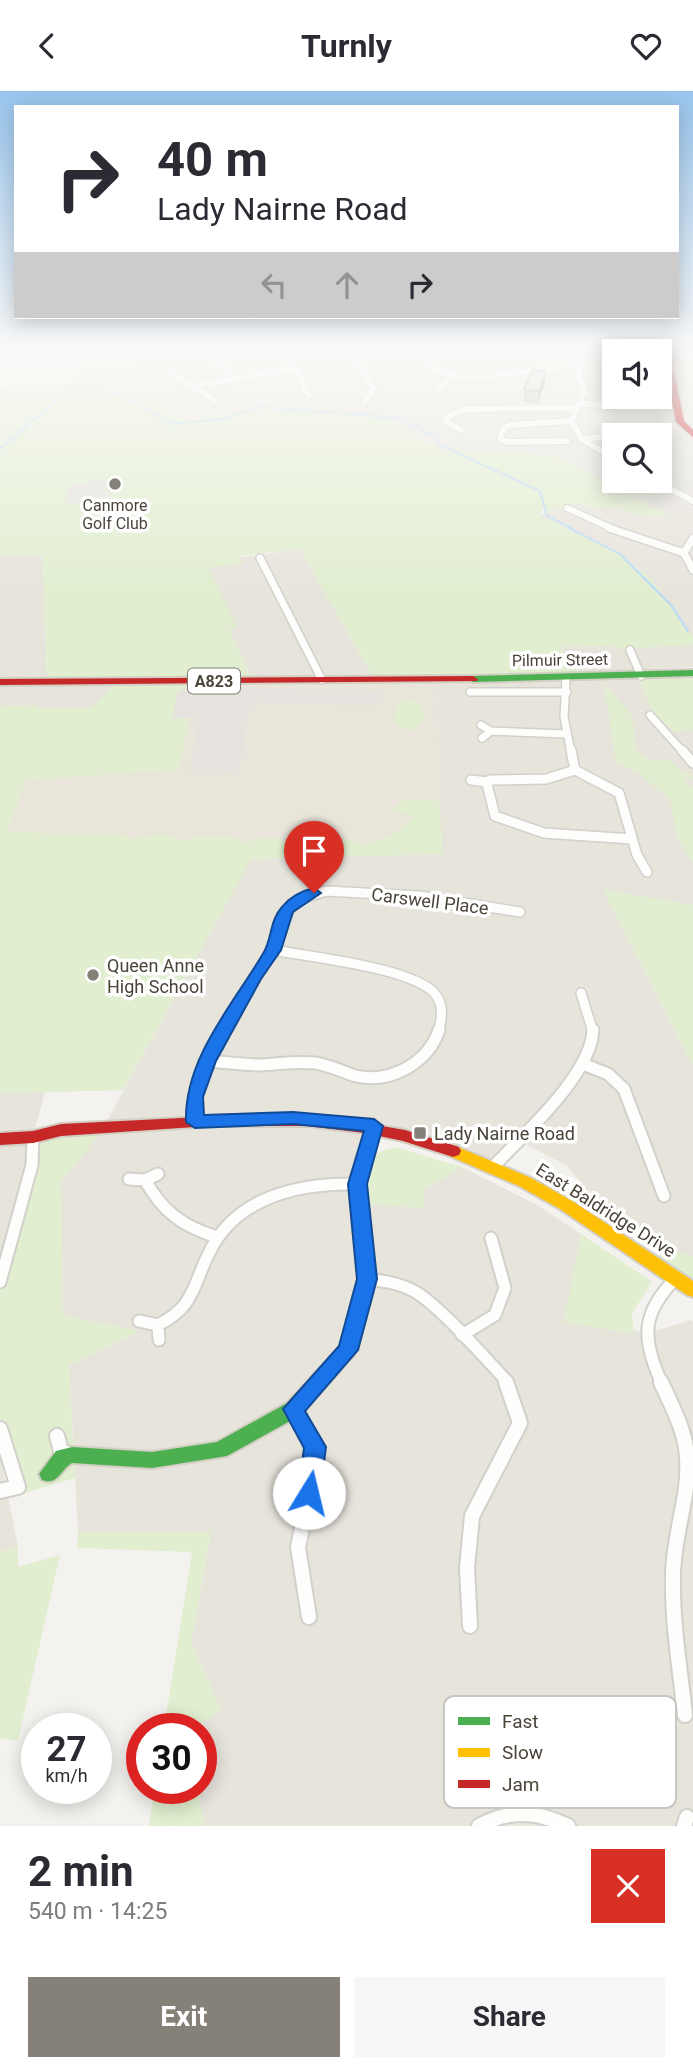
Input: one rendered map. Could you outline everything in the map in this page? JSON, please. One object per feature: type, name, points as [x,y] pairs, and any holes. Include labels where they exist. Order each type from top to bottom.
[{"type":"street","points":[[502,432],[500,438],[507,442],[552,444],[567,441]]},
{"type":"street","points":[[578,432],[582,439],[602,452]]},
{"type":"street","points":[[582,439],[602,437]]},
{"type":"street","points":[[672,490],[693,501]]},
{"type":"street","points":[[568,508],[612,529],[684,553],[693,570]]},
{"type":"street","points":[[684,553],[693,538]]},
{"type":"street","points":[[260,558],[322,680]]},
{"type":"street","points":[[630,650],[641,676]]},
{"type":"street","name":"Pilmuir Street","points":[[322,680],[428,679],[566,685],[693,673]]},
{"type":"street","name":"A823","points":[[0,682],[322,680]]},
{"type":"street","points":[[470,692],[566,685],[564,717],[575,770]]},
{"type":"street","points":[[650,715],[693,763]]},
{"type":"street","points":[[481,725],[491,731],[566,734]]},
{"type":"street","points":[[482,738],[491,731]]},
{"type":"street","points":[[471,780],[488,782],[546,779],[575,770],[619,793],[632,839],[647,872]]},
{"type":"street","points":[[488,782],[490,804],[495,816],[509,824],[585,837],[632,839]]},
{"type":"street","name":"Carswell Place","points":[[195,1122],[194,1097],[207,1061],[253,978],[274,950],[280,924],[287,910],[305,895],[326,891],[420,896],[520,912]]},
{"type":"street","points":[[207,1061],[256,1065],[316,1063],[350,1076],[384,1077],[403,1072],[432,1045],[440,1023],[439,1000],[434,992],[415,981],[380,970],[274,950]]},
{"type":"street","points":[[494,1166],[583,1064],[593,1037],[591,1015],[580,993]]},
{"type":"street","points":[[583,1064],[608,1074],[624,1089],[664,1196]]},
{"type":"street","name":"East Baldridge Drive","points":[[0,1139],[33,1137],[61,1130],[293,1118],[374,1126],[429,1139],[494,1166],[585,1216],[693,1290]]},
{"type":"street","points":[[49,1474],[63,1457],[72,1455],[152,1460],[220,1450],[293,1409],[348,1350],[367,1279],[357,1184],[374,1126]]},
{"type":"street","points":[[0,1282],[32,1165],[33,1137]]},
{"type":"street","points":[[129,1179],[145,1180],[158,1174]]},
{"type":"street","points":[[145,1180],[155,1199],[175,1221],[217,1237]]},
{"type":"street","points":[[139,1321],[158,1325],[184,1310],[193,1298],[217,1237],[242,1212],[265,1199],[309,1186],[357,1184]]},
{"type":"street","points":[[462,1335],[495,1315],[505,1288],[491,1238]]},
{"type":"street","points":[[677,1277],[653,1301],[647,1325],[651,1354],[685,1444],[689,1482],[675,1535],[674,1582],[685,1715]]},
{"type":"street","points":[[367,1279],[390,1281],[415,1292],[462,1335],[504,1378],[520,1423],[472,1516],[467,1567],[470,1626]]},
{"type":"street","points":[[158,1325],[159,1340]]},
{"type":"street","points":[[293,1409],[315,1447],[314,1471],[298,1547],[309,1617]]},
{"type":"street","points":[[0,1429],[18,1487],[0,1491]]},
{"type":"street","points":[[57,1436],[61,1451],[72,1455]]},
{"type":"street","points":[[480,1826],[509,1813],[531,1812],[568,1826]]},
{"type":"shaded area","points":[[410,432],[602,432],[602,493],[672,493],[672,432],[693,432],[693,667],[580,672],[558,647],[688,644],[651,578],[539,515],[577,502],[597,510],[609,507],[653,521],[440,450]]},
{"type":"shaded area","points":[[103,478],[111,488],[104,489],[115,500],[65,504],[68,487]]},
{"type":"shaded area","points":[[300,549],[372,675],[251,677],[199,563]]},
{"type":"shaded area","points":[[0,556],[43,556],[47,678],[0,678]]},
{"type":"shaded area","points":[[693,675],[693,905],[604,891],[693,1065],[693,1257],[662,1249],[599,1204],[567,1166],[518,1140],[494,1166],[374,1126],[357,1202],[424,1207],[424,1189],[462,1167],[537,1205],[581,1234],[567,1318],[648,1333],[691,1320],[693,1322],[693,1826],[204,1826],[200,1804],[217,1804],[217,1713],[221,1710],[191,1643],[211,1532],[78,1532],[69,1365],[139,1331],[63,1316],[61,1181],[100,1134],[250,859],[442,854],[436,683]]},
{"type":"shaded area","name":"Queen Anne High School","points":[[436,683],[442,854],[251,859],[123,1090],[0,1093],[0,743],[84,713],[113,686]]},
{"type":"shaded area","points":[[0,685],[113,686],[91,708],[35,708],[36,705],[0,707]]},
{"type":"shaded area","points":[[208,687],[379,691],[377,705],[250,703],[239,771],[190,770],[200,718],[172,718],[178,690]]},
{"type":"shaded area","points":[[45,1092],[33,1137],[0,1282],[0,1093]]},
{"type":"shaded area","points":[[0,1456],[18,1547],[0,1552]]},
{"type":"green space","name":"Canmore Golf Club","points":[[0,432],[410,432],[440,450],[552,455],[602,481],[602,493],[626,493],[670,516],[659,518],[615,509],[597,510],[577,502],[546,513],[543,508],[539,515],[620,554],[651,578],[693,637],[693,645],[617,649],[613,646],[558,647],[582,675],[374,678],[300,549],[240,556],[244,563],[208,568],[237,628],[229,629],[251,677],[47,678],[43,556],[0,556]]},
{"type":"green space","points":[[693,676],[693,729],[674,732],[653,712],[638,679]]},
{"type":"green space","points":[[604,683],[632,716],[636,752],[649,760],[670,760],[682,773],[688,772],[693,777],[683,781],[693,787],[693,863],[678,839],[670,800],[640,774],[616,762]]},
{"type":"green space","points":[[217,685],[202,690],[172,717],[189,718],[179,770],[26,780],[7,832],[125,835],[133,840],[158,835],[172,836],[184,841],[216,836],[247,843],[268,838],[289,844],[303,839],[326,844],[346,839],[365,846],[395,833],[413,816],[392,809],[404,800],[440,801],[442,854],[251,859],[123,1090],[0,1093],[0,707],[36,705],[36,708],[91,708],[113,686]]},
{"type":"green space","points":[[409,700],[420,704],[424,715],[420,726],[409,730],[398,726],[394,715],[398,704]]},
{"type":"green space","points":[[603,890],[693,905],[693,1065]]},
{"type":"green space","points":[[100,1134],[61,1182],[63,1316],[140,1331],[69,1365],[75,1478],[15,1496],[0,1439],[0,1282],[33,1137]]},
{"type":"green space","points":[[395,1147],[462,1167],[424,1189],[424,1208],[365,1204],[374,1154]]},
{"type":"green space","points":[[581,1234],[652,1282],[632,1313],[634,1334],[564,1322]]},
{"type":"green space","points":[[662,1249],[693,1257],[693,1290],[652,1262]]},
{"type":"green space","points":[[78,1532],[211,1532],[191,1643],[221,1710],[217,1713],[167,1713],[192,1552],[77,1548]]},
{"type":"green space","points":[[18,1547],[18,1567],[60,1555],[24,1713],[21,1713],[18,1740],[0,1739],[0,1552]]},
{"type":"green space","points":[[153,1804],[200,1804],[204,1826],[149,1826]]},
{"type":"waterway","points":[[0,449],[20,432]]},
{"type":"waterway","points":[[426,432],[436,437],[442,446],[540,491],[547,516],[573,529]]},
{"type":"waterway","points":[[569,528],[620,554],[671,605],[688,631]]},
{"type":"traffic: fast","points":[[473,679],[693,673]]},
{"type":"traffic: fast","points":[[49,1474],[63,1457],[72,1455],[152,1460],[220,1450],[294,1409],[343,1355]]},
{"type":"traffic: slow","points":[[453,1151],[525,1182],[566,1205],[693,1290]]},
{"type":"traffic: jam","points":[[0,682],[473,679]]},
{"type":"traffic: jam","points":[[0,1139],[33,1137],[61,1130],[259,1119],[356,1126],[405,1136],[453,1151]]},
{"type":"traffic: jam","points":[[343,1355],[348,1350],[367,1279],[357,1184],[374,1126]]},
{"type":"place","name":"Canmore Golf Club","points":[[115,484]]},
{"type":"place","name":"Queen Anne High School","points":[[93,975]]},
{"type":"place","name":"Lady Nairne Road","points":[[420,1133]]},
{"type":"route","points":[[309,1493],[314,1471],[315,1447],[293,1409],[348,1350],[367,1279],[357,1184],[374,1126],[293,1118],[195,1122],[194,1097],[207,1061],[253,978],[274,950],[280,924],[287,910],[297,900],[314,893]]}]
